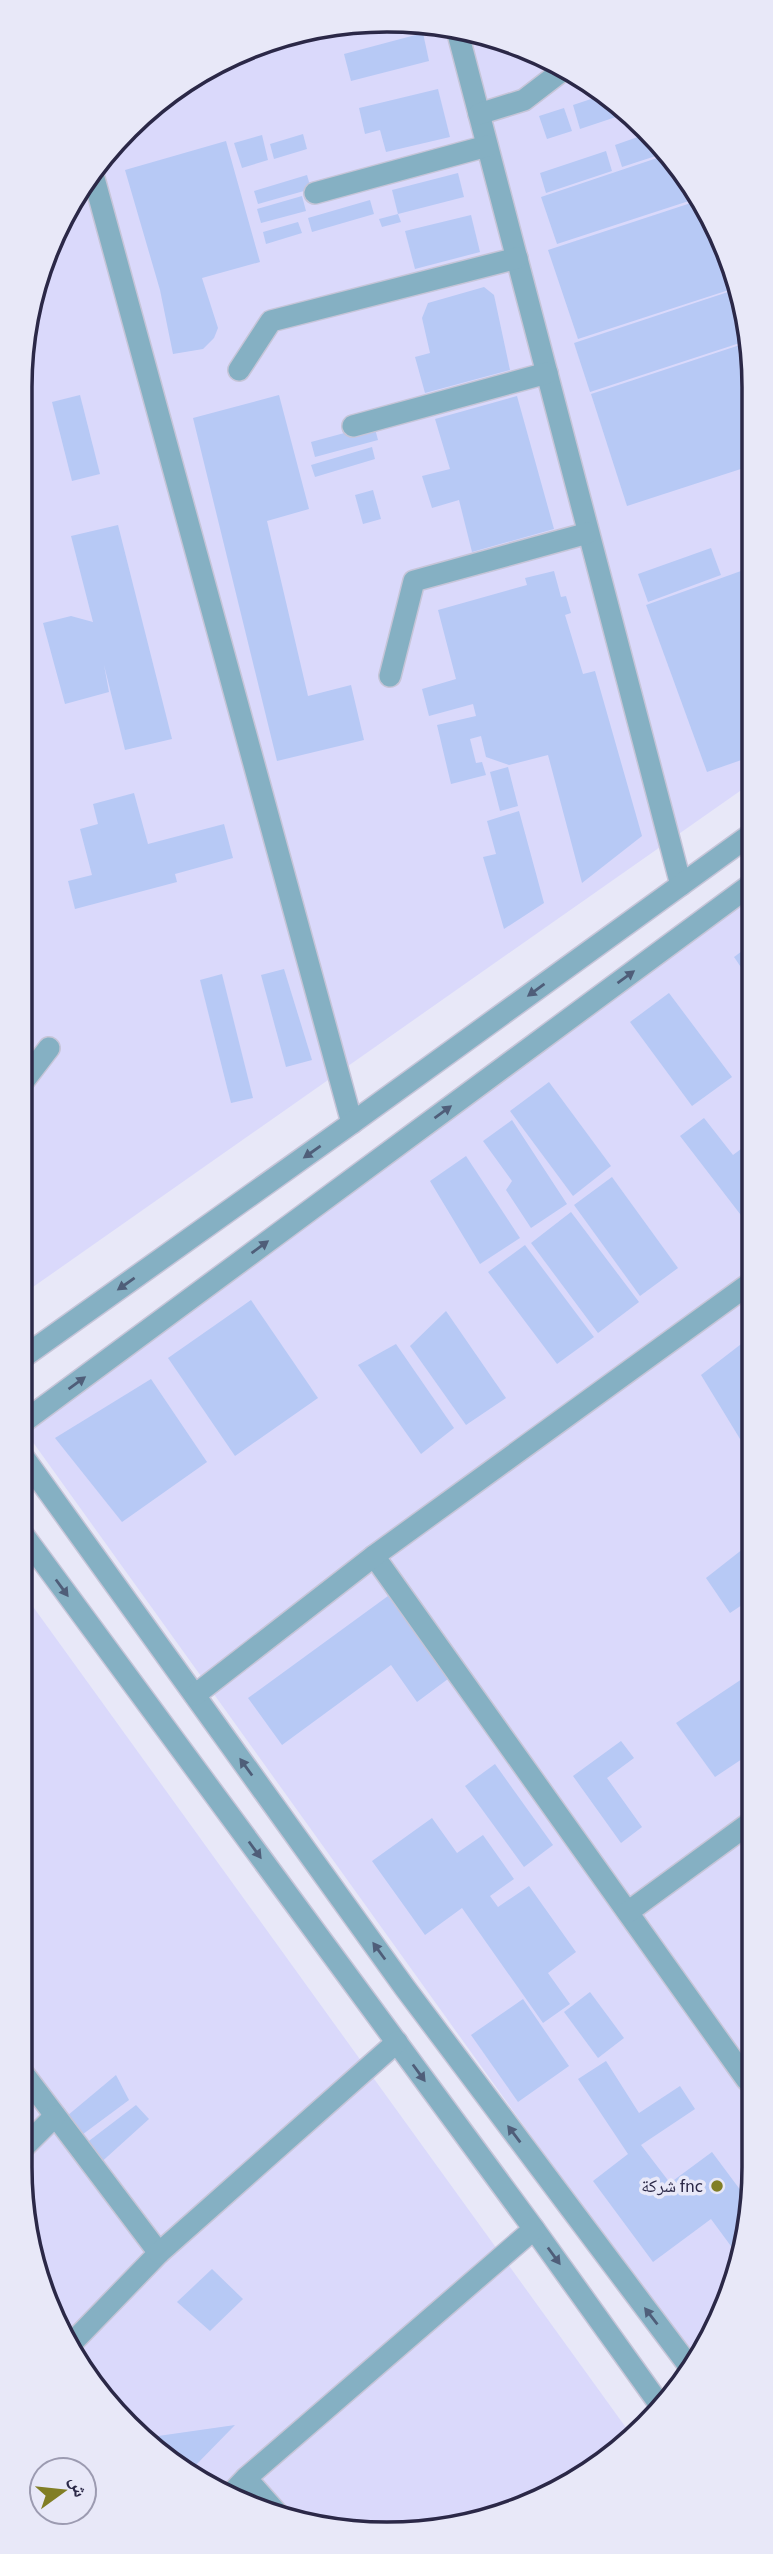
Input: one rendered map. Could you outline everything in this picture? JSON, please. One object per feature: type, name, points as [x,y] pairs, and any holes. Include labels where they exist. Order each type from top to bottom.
[{"type":"street","points":[[459,39],[681,885]]},
{"type":"street","points":[[479,114],[524,100],[557,75]]},
{"type":"street","points":[[315,193],[487,146]]},
{"type":"street","points":[[95,183],[352,1123]]},
{"type":"street","points":[[239,370],[271,321],[517,258]]},
{"type":"street","points":[[353,426],[547,373]]},
{"type":"street","points":[[390,676],[414,581],[588,533]]},
{"type":"street","points":[[32,1351],[742,841]]},
{"type":"street","points":[[32,1416],[742,892]]},
{"type":"street","points":[[32,1071],[49,1048]]},
{"type":"street","points":[[195,1695],[374,1556],[742,1289]]},
{"type":"street","points":[[32,1469],[405,1988],[685,2360]]},
{"type":"street","points":[[32,1547],[534,2229],[656,2399]]},
{"type":"street","points":[[374,1556],[742,2073]]},
{"type":"street","points":[[628,1912],[742,1829]]},
{"type":"street","points":[[76,2339],[159,2253],[397,2042]]},
{"type":"street","points":[[32,2085],[159,2253]]},
{"type":"street","points":[[32,2139],[55,2116]]},
{"type":"street","points":[[236,2489],[534,2229]]},
{"type":"street","points":[[246,2478],[267,2502]]},
{"type":"shaded area","points":[[363,32],[410,32],[456,38],[501,50],[544,68],[584,91],[638,135],[682,189],[705,229],[723,272],[735,317],[742,386],[742,790],[32,1288],[32,363],[38,317],[50,272],[68,229],[91,189],[135,135],[189,91],[229,68],[272,50],[317,38]]},
{"type":"shaded area","points":[[742,904],[742,2168],[735,2237],[723,2282],[705,2325],[688,2355],[32,1441],[32,1420]]},
{"type":"shaded area","points":[[32,1605],[627,2429],[584,2463],[544,2486],[501,2504],[456,2516],[410,2522],[363,2522],[317,2516],[272,2504],[229,2486],[189,2463],[135,2419],[91,2365],[68,2325],[50,2282],[38,2237],[32,2191]]},
{"type":"building","points":[[421,33],[429,61],[351,81],[344,54]]},
{"type":"building","points":[[438,89],[450,137],[386,152],[380,130],[365,134],[359,108]]},
{"type":"building","points":[[594,98],[617,117],[580,129],[573,105]]},
{"type":"building","points":[[564,108],[572,131],[547,139],[539,116]]},
{"type":"building","points":[[303,134],[307,149],[274,159],[270,144]]},
{"type":"building","points":[[262,135],[268,160],[242,168],[234,143]]},
{"type":"building","points":[[639,136],[656,156],[622,167],[615,145]]},
{"type":"building","points":[[226,141],[260,262],[202,278],[218,328],[214,338],[203,349],[173,354],[160,290],[125,170]]},
{"type":"building","points":[[606,151],[612,171],[546,193],[540,173]]},
{"type":"building","points":[[658,158],[689,201],[557,244],[541,197]]},
{"type":"building","points":[[458,173],[464,197],[398,214],[392,190]]},
{"type":"building","points":[[307,175],[311,189],[258,204],[254,191]]},
{"type":"building","points":[[302,196],[306,211],[261,223],[257,209]]},
{"type":"building","points":[[370,200],[374,214],[312,232],[308,218]]},
{"type":"building","points":[[690,203],[705,229],[728,290],[578,339],[548,250]]},
{"type":"building","points":[[398,214],[401,222],[382,227],[379,219]]},
{"type":"building","points":[[471,215],[480,252],[415,269],[405,231]]},
{"type":"building","points":[[298,222],[302,233],[266,244],[263,232]]},
{"type":"building","points":[[484,287],[494,295],[510,370],[425,393],[415,357],[430,353],[422,318],[428,303]]},
{"type":"building","points":[[728,292],[738,343],[590,392],[574,343]]},
{"type":"building","points":[[739,345],[742,386],[742,469],[627,506],[591,394]]},
{"type":"building","points":[[80,395],[100,474],[72,481],[52,402]]},
{"type":"building","points":[[279,395],[309,509],[267,521],[308,696],[351,685],[364,740],[277,761],[193,418]]},
{"type":"building","points":[[517,396],[554,529],[472,552],[459,500],[432,508],[422,476],[450,469],[435,419]]},
{"type":"building","points":[[374,425],[378,440],[315,457],[311,442]]},
{"type":"building","points":[[372,447],[375,459],[315,477],[311,465]]},
{"type":"building","points":[[373,490],[381,519],[363,524],[355,495]]},
{"type":"building","points":[[118,525],[172,739],[125,750],[104,665],[109,692],[65,704],[43,623],[71,616],[93,622],[71,536]]},
{"type":"building","points":[[711,548],[721,575],[648,602],[638,574]]},
{"type":"building","points":[[554,571],[561,597],[566,596],[571,613],[565,615],[583,674],[595,671],[642,836],[582,883],[548,755],[509,765],[486,757],[481,736],[470,739],[476,763],[482,762],[486,775],[451,784],[437,725],[476,716],[473,704],[429,716],[422,689],[456,679],[438,610],[527,585],[525,578]]},
{"type":"building","points":[[741,571],[742,760],[707,772],[646,605]]},
{"type":"building","points":[[508,767],[518,806],[500,811],[490,772]]},
{"type":"building","points":[[134,793],[148,844],[224,824],[233,858],[175,874],[177,882],[75,909],[68,881],[92,875],[80,829],[98,824],[93,804]]},
{"type":"building","points":[[519,811],[544,903],[504,929],[483,857],[496,854],[487,821]]},
{"type":"building","points":[[742,951],[742,969],[734,957]]},
{"type":"building","points":[[284,969],[312,1060],[286,1067],[261,975]]},
{"type":"building","points":[[222,974],[253,1098],[231,1103],[200,980]]},
{"type":"building","points":[[669,993],[732,1077],[692,1106],[630,1022]]},
{"type":"building","points":[[549,1082],[611,1166],[573,1196],[510,1111]]},
{"type":"building","points":[[704,1118],[733,1155],[742,1148],[742,1217],[680,1136]]},
{"type":"building","points":[[512,1120],[567,1204],[531,1228],[506,1190],[512,1181],[483,1141]]},
{"type":"building","points":[[466,1156],[520,1238],[480,1264],[430,1181]]},
{"type":"building","points":[[612,1177],[678,1268],[640,1296],[574,1205]]},
{"type":"building","points":[[571,1212],[639,1302],[598,1333],[531,1243]]},
{"type":"building","points":[[525,1245],[594,1337],[557,1364],[488,1272]]},
{"type":"building","points":[[251,1300],[318,1398],[235,1456],[168,1358]]},
{"type":"building","points":[[446,1311],[506,1398],[466,1425],[410,1346]]},
{"type":"building","points":[[742,1343],[742,1442],[701,1375]]},
{"type":"building","points":[[396,1344],[454,1428],[421,1454],[358,1365]]},
{"type":"building","points":[[151,1379],[207,1462],[122,1522],[55,1438]]},
{"type":"building","points":[[742,1550],[742,1605],[730,1613],[706,1578]]},
{"type":"building","points":[[388,1596],[448,1679],[417,1702],[391,1665],[282,1745],[248,1698]]},
{"type":"building","points":[[742,1679],[742,1759],[715,1777],[676,1723]]},
{"type":"building","points":[[621,1741],[634,1758],[607,1778],[642,1827],[621,1843],[573,1776]]},
{"type":"building","points":[[495,1764],[553,1845],[524,1867],[465,1786]]},
{"type":"building","points":[[432,1818],[457,1853],[483,1835],[514,1879],[490,1896],[498,1907],[529,1886],[576,1952],[548,1973],[570,2004],[543,2023],[462,1908],[425,1935],[372,1861]]},
{"type":"building","points":[[590,1992],[624,2038],[598,2058],[564,2012]]},
{"type":"building","points":[[523,1999],[569,2066],[518,2102],[471,2035]]},
{"type":"building","points":[[606,2061],[639,2113],[680,2086],[695,2109],[641,2145],[670,2183],[712,2152],[741,2191],[732,2248],[711,2219],[653,2262],[593,2181],[628,2154],[578,2079]]},
{"type":"building","points":[[116,2075],[129,2100],[75,2140],[61,2121]]},
{"type":"building","points":[[136,2105],[149,2119],[97,2166],[81,2147]]},
{"type":"building","points":[[212,2269],[243,2299],[210,2331],[177,2302]]},
{"type":"building","points":[[235,2425],[195,2466],[155,2436]]},
{"type":"place","name":"شركة fnc","points":[[717,2186]]}]
